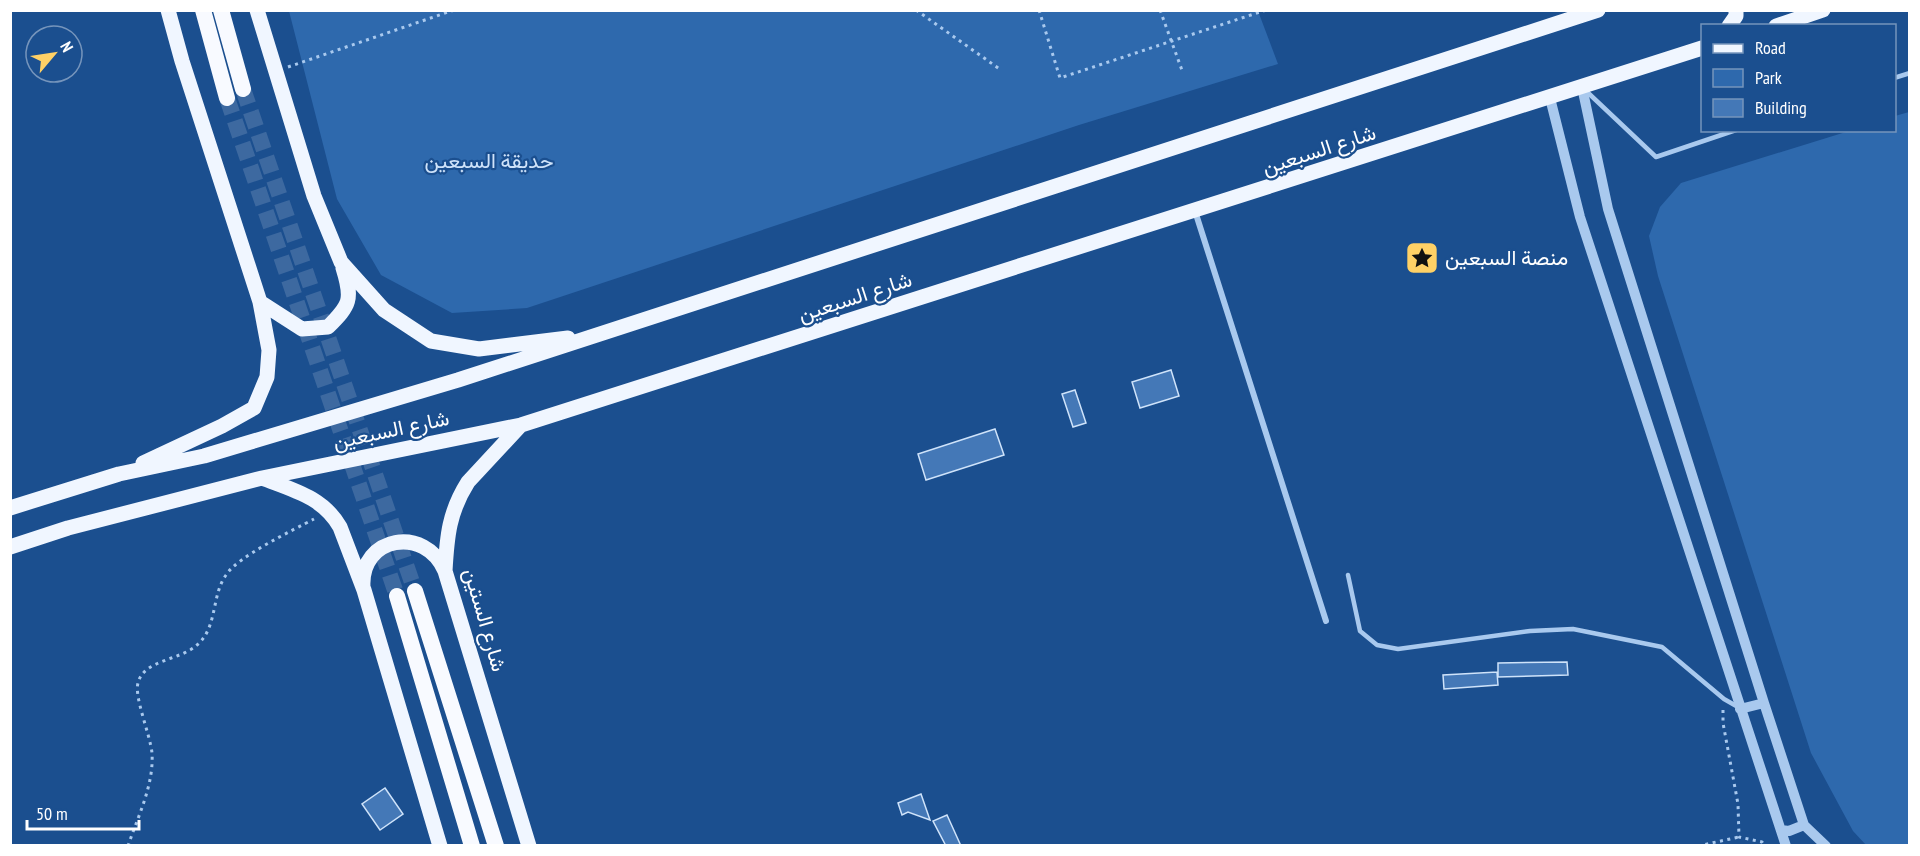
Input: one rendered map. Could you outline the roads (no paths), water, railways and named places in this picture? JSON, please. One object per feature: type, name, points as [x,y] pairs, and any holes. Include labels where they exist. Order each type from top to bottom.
[{"type":"highway","points":[[203,10],[227,98]]},
{"type":"highway","points":[[221,10],[243,89]]},
{"type":"highway","points":[[415,591],[496,846]]},
{"type":"highway","points":[[397,596],[472,846]]},
{"type":"main road","points":[[119,474],[222,426],[254,408],[267,377],[269,350],[260,302],[182,61],[168,10]]},
{"type":"main road","points":[[257,10],[314,196],[349,287],[346,309],[328,327],[302,329],[260,302]]},
{"type":"main road","name":"شارع السبعين","points":[[10,508],[119,474],[204,456],[458,380],[1598,10]]},
{"type":"main road","points":[[1731,24],[1736,16],[1736,10]]},
{"type":"main road","points":[[1800,10],[1820,12]]},
{"type":"main road","points":[[1782,24],[1820,12]]},
{"type":"main road","name":"شارع السبعين","points":[[10,547],[68,528],[262,478],[521,425],[1701,48]]},
{"type":"main road","points":[[341,262],[384,310],[431,341],[478,349],[606,333]]},
{"type":"main road","name":"شارع الستين","points":[[521,425],[468,482],[461,493],[448,529],[445,571],[529,846]]},
{"type":"main road","points":[[262,478],[311,497],[328,510],[340,527],[364,590],[440,846]]},
{"type":"main road","points":[[364,590],[363,580],[370,560],[385,546],[395,542],[416,543],[426,547],[441,561],[445,571]]},
{"type":"street","points":[[1582,87],[1608,209],[1764,703],[1804,825],[1826,846]]},
{"type":"street","points":[[1550,98],[1580,217],[1786,846]]},
{"type":"street","points":[[1195,211],[1326,621]]},
{"type":"street","points":[[1740,709],[1764,703]]},
{"type":"street","points":[[1781,830],[1789,831],[1804,825]]},
{"type":"lane","points":[[1582,87],[1656,157],[1730,132]]},
{"type":"lane","points":[[1348,575],[1360,631],[1377,645],[1398,649],[1530,631],[1573,629],[1662,647],[1724,699],[1740,709]]},
{"type":"tunnel","points":[[243,89],[415,591]]},
{"type":"tunnel","points":[[227,98],[397,596]]},
{"type":"place","name":"منصة السبعين","points":[[1422,258]]},
{"type":"park label","name":"حديقة السبعين","points":[[489,161]]}]
